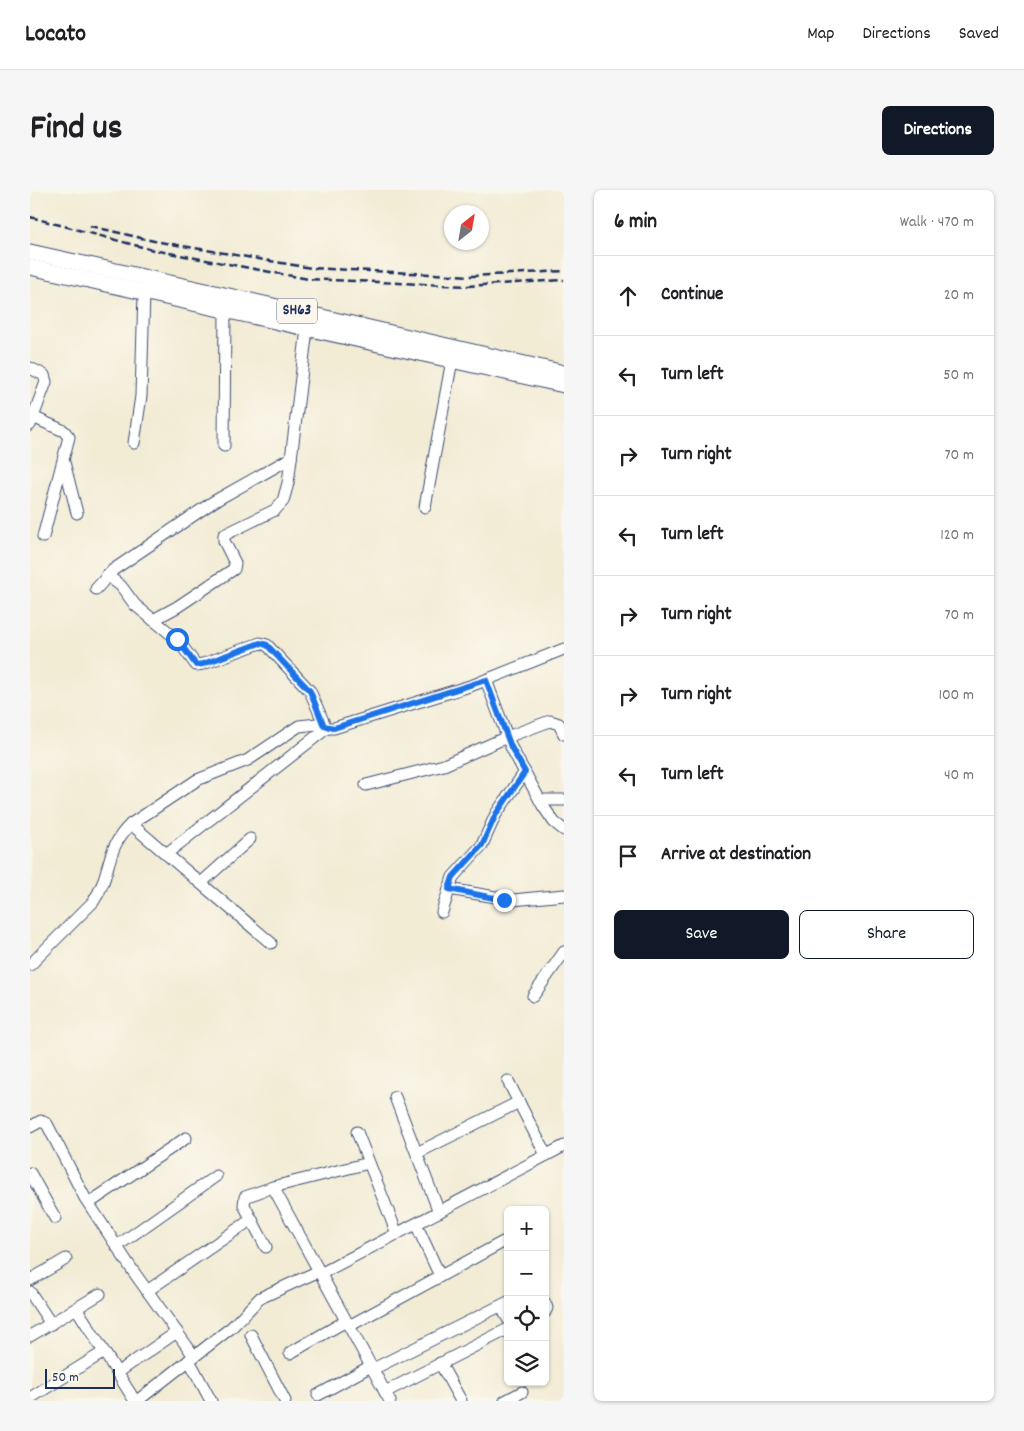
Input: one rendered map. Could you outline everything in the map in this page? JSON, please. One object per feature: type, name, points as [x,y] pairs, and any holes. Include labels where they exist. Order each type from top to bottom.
[{"type":"main road","name":"SH63","points":[[30,252],[144,292],[225,310],[308,321],[452,360],[564,385]]},
{"type":"main road","name":"SH63","points":[[30,266],[78,270],[308,321],[564,373]]},
{"type":"street","points":[[134,443],[141,396],[144,292]]},
{"type":"street","points":[[224,446],[225,310]]},
{"type":"street","points":[[153,620],[177,607],[234,569],[236,563],[224,541],[224,535],[280,506],[287,490],[308,321]]},
{"type":"street","points":[[425,507],[452,360]]},
{"type":"street","points":[[30,368],[44,375],[46,382],[32,421],[68,434],[69,441],[43,537]]},
{"type":"street","points":[[96,589],[108,575],[213,502],[291,458]]},
{"type":"street","points":[[64,460],[77,513]]},
{"type":"street","points":[[108,575],[121,586],[134,606],[177,639],[196,665],[260,643],[267,645],[310,691],[326,727]]},
{"type":"street","points":[[30,965],[98,894],[117,840],[131,824],[197,780],[248,760],[300,726],[317,724],[334,728],[486,680],[564,649]]},
{"type":"street","points":[[486,680],[507,737],[525,772],[554,822],[564,830]]},
{"type":"street","points":[[366,785],[444,765],[507,737],[550,721],[559,724],[564,734]]},
{"type":"street","points":[[166,854],[326,727]]},
{"type":"street","points":[[442,912],[453,877],[482,845],[496,814],[525,772]]},
{"type":"street","points":[[540,800],[564,800]]},
{"type":"street","points":[[131,824],[271,943]]},
{"type":"street","points":[[200,883],[250,839]]},
{"type":"street","points":[[449,889],[513,900],[564,895]]},
{"type":"street","points":[[533,996],[564,952]]},
{"type":"street","points":[[508,1081],[546,1155]]},
{"type":"street","points":[[395,1096],[439,1212]]},
{"type":"street","points":[[417,1153],[519,1102]]},
{"type":"street","points":[[30,1127],[41,1121],[47,1124],[80,1190],[147,1291],[177,1332],[192,1358],[211,1401]]},
{"type":"street","points":[[357,1132],[397,1234]]},
{"type":"street","points":[[89,1203],[186,1138]]},
{"type":"street","points":[[77,1309],[117,1373],[141,1399],[232,1327],[263,1296],[320,1273],[564,1146]]},
{"type":"street","points":[[266,1247],[244,1205],[245,1196],[369,1163]]},
{"type":"street","points":[[30,1173],[55,1218]]},
{"type":"street","points":[[117,1246],[216,1176]]},
{"type":"street","points":[[273,1187],[388,1396],[440,1363],[504,1331]]},
{"type":"street","points":[[147,1291],[252,1219]]},
{"type":"street","points":[[416,1224],[440,1276]]},
{"type":"street","points":[[290,1353],[503,1242]]},
{"type":"street","points":[[30,1280],[66,1259]]},
{"type":"street","points":[[30,1292],[51,1324]]},
{"type":"street","points":[[30,1336],[100,1294]]},
{"type":"street","points":[[318,1395],[504,1304]]},
{"type":"street","points":[[117,1373],[177,1332]]},
{"type":"street","points":[[251,1335],[285,1401]]},
{"type":"street","points":[[30,1398],[104,1352]]},
{"type":"street","points":[[440,1363],[461,1401]]},
{"type":"street","points":[[505,1401],[522,1392]]},
{"type":"railway","points":[[30,217],[153,250],[308,279],[468,286],[564,280]]},
{"type":"railway","points":[[90,226],[154,241],[311,268],[472,276],[564,271]]},
{"type":"route","points":[[177,639],[196,665],[264,643],[278,655],[310,691],[324,726],[327,728],[334,728],[486,680],[511,747],[525,772],[496,814],[482,845],[453,877],[449,889],[504,900]]}]
